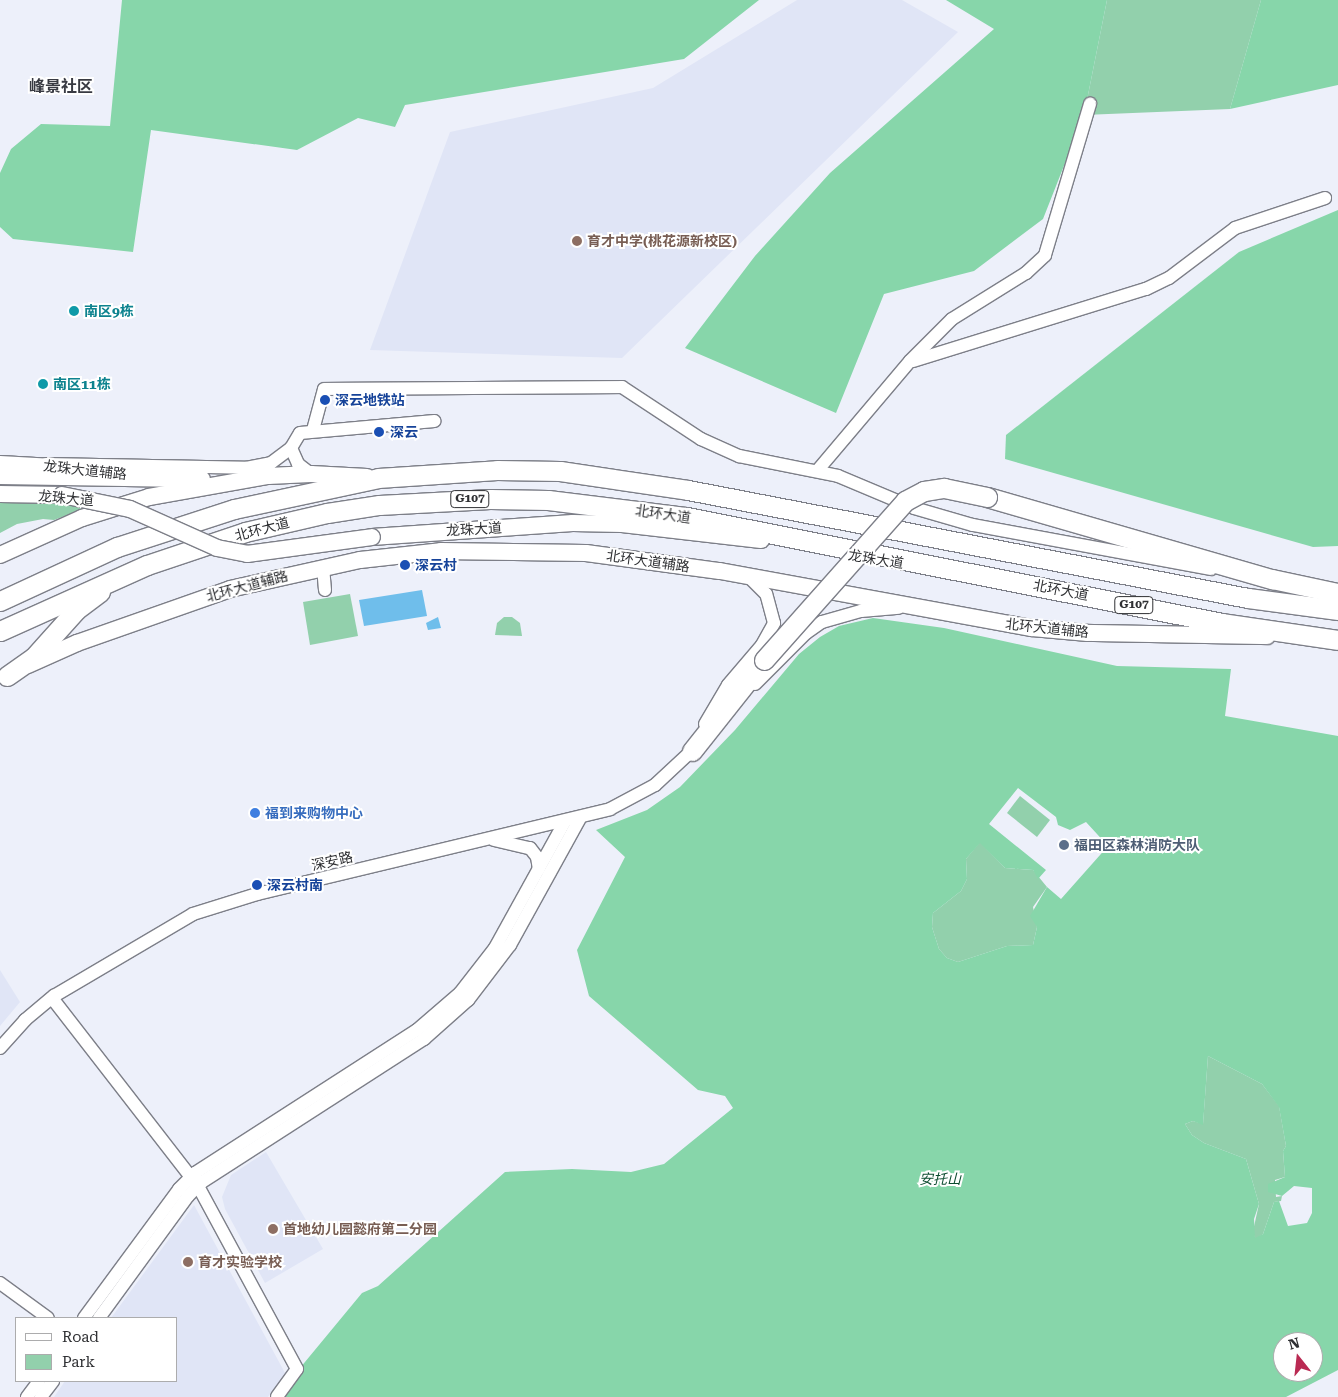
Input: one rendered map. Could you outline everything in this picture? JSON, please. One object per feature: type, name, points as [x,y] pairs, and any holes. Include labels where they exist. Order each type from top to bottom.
[{"type":"highway","name":"北环大道","points":[[0,601],[52,575],[117,548],[234,509],[378,478],[496,470],[560,472],[617,478],[832,516],[1248,598],[1338,610]]},
{"type":"highway","points":[[692,751],[764,660],[905,501],[924,491],[944,488],[987,497],[1272,579],[1338,593]]},
{"type":"highway","name":"北环大道","points":[[0,631],[147,565],[245,532],[326,513],[426,501],[490,499],[548,500],[687,517],[1222,622],[1338,640]]},
{"type":"highway","points":[[3,678],[33,658],[87,602],[147,565]]},
{"type":"highway","points":[[0,590],[52,575]]},
{"type":"main road","name":"龙珠大道辅路","points":[[0,464],[25,464],[170,478]]},
{"type":"main road","points":[[0,555],[82,518],[150,496],[237,480],[311,474],[378,478]]},
{"type":"main road","name":"龙珠大道","points":[[0,476],[237,480]]},
{"type":"main road","name":"龙珠大道","points":[[0,494],[62,495],[130,509],[217,548],[247,554],[372,537],[574,523],[622,524],[718,534],[956,569]]},
{"type":"main road","name":"北环大道辅路","points":[[3,678],[77,643],[230,589],[322,567],[441,551],[586,553],[749,577],[1032,628],[1088,633],[1311,637]]},
{"type":"street","points":[[817,471],[910,361],[952,319],[1026,272],[1045,255],[1090,104]]},
{"type":"street","points":[[910,361],[1146,288],[1169,278],[1235,228],[1325,198]]},
{"type":"street","points":[[312,430],[324,389],[622,387],[718,448],[758,462],[817,471],[914,508],[973,525],[1272,579]]},
{"type":"street","points":[[25,464],[246,468],[271,463],[291,448],[300,433],[312,430],[434,421]]},
{"type":"street","points":[[291,448],[298,464],[311,474]]},
{"type":"street","points":[[322,567],[325,590]]},
{"type":"street","points":[[692,751],[720,698],[762,645],[774,622],[766,594],[749,577]]},
{"type":"street","name":"深安路","points":[[0,1048],[52,998],[162,930],[210,907],[580,818],[610,809],[648,789],[675,769],[796,642],[822,622],[861,611],[909,607]]},
{"type":"street","points":[[100,1317],[194,1181],[415,1045],[454,1014],[505,954],[580,818]]},
{"type":"street","points":[[85,1317],[194,1181],[409,1035],[446,1006],[495,948],[565,821]]},
{"type":"street","points":[[489,839],[530,848],[537,857],[539,869]]},
{"type":"street","points":[[52,998],[194,1181],[297,1369],[277,1397]]},
{"type":"street","points":[[0,1284],[47,1317]]},
{"type":"street","points":[[27,1397],[38,1382]]},
{"type":"street","points":[[41,1397],[52,1382]]},
{"type":"shaded area","name":"育才中学(桃花源新校区)","points":[[797,0],[902,0],[958,32],[622,358],[370,350],[450,132],[653,88]]},
{"type":"shaded area","points":[[0,970],[20,1002],[0,1026]]},
{"type":"shaded area","name":"首地幼儿园懿府第二分园","points":[[266,1152],[323,1249],[265,1283],[225,1209],[222,1197],[231,1175]]},
{"type":"shaded area","name":"育才实验学校","points":[[194,1205],[285,1373],[268,1397],[54,1397],[64,1382],[178,1382],[178,1317],[112,1317]]},
{"type":"green space","points":[[122,0],[759,0],[684,59],[405,105],[395,127],[358,118],[297,150],[151,130],[133,252],[13,239],[0,227],[0,173],[11,149],[41,124],[110,126]]},
{"type":"green space","points":[[946,0],[1107,0],[1084,115],[1043,219],[974,271],[884,294],[836,413],[685,348],[755,256],[830,173],[994,29]]},
{"type":"green space","points":[[1107,0],[1261,0],[1230,109],[1084,115]]},
{"type":"green space","points":[[1261,0],[1338,0],[1338,85],[1230,109]]},
{"type":"green space","points":[[1338,210],[1338,546],[1313,547],[1005,459],[1006,435],[1239,252]]},
{"type":"green space","points":[[0,499],[89,507],[54,520],[43,519],[17,524],[0,533]]},
{"type":"green space","points":[[350,594],[358,636],[310,645],[303,602]]},
{"type":"green space","points":[[504,617],[512,617],[520,623],[522,636],[495,635],[497,623]]},
{"type":"green space","name":"安托山","points":[[873,618],[944,628],[1117,666],[1231,669],[1225,716],[1338,736],[1338,1370],[1323,1378],[1323,1332],[1273,1332],[1273,1382],[1315,1382],[1286,1397],[283,1397],[300,1368],[362,1293],[378,1286],[505,1172],[572,1169],[631,1172],[664,1164],[733,1108],[725,1096],[698,1090],[589,996],[577,950],[625,857],[596,830],[647,810],[680,787],[735,730],[799,654],[820,637],[839,626]],"holes":[[[1018,788],[1056,817],[1058,825],[1070,830],[1086,822],[1108,846],[1061,899],[1047,887],[1030,916],[1037,927],[1033,945],[1007,946],[958,962],[947,958],[939,949],[932,927],[933,913],[961,891],[967,879],[966,859],[980,843],[1005,868],[1033,870],[1038,879],[1046,870],[989,824]],[[1208,1056],[1262,1084],[1279,1107],[1286,1146],[1283,1151],[1285,1177],[1268,1184],[1268,1192],[1282,1196],[1294,1186],[1312,1188],[1312,1213],[1307,1223],[1288,1226],[1279,1201],[1274,1202],[1263,1234],[1255,1238],[1254,1219],[1259,1204],[1246,1159],[1204,1143],[1192,1135],[1185,1124],[1193,1121],[1203,1125]]]},
{"type":"green space","points":[[1020,796],[1050,820],[1037,837],[1007,813]]},
{"type":"green space","points":[[980,842],[1005,868],[1033,870],[1047,887],[1033,907],[1037,927],[1033,945],[1007,946],[958,962],[947,958],[939,949],[932,927],[933,913],[961,891],[967,879],[966,859]]},
{"type":"green space","points":[[1208,1056],[1262,1084],[1279,1106],[1286,1146],[1283,1151],[1285,1177],[1275,1180],[1276,1197],[1282,1196],[1281,1201],[1274,1202],[1263,1234],[1255,1239],[1253,1231],[1259,1204],[1246,1159],[1204,1143],[1192,1135],[1185,1124],[1193,1121],[1203,1124]]},
{"type":"water","points":[[422,590],[427,616],[364,626],[359,600]]},
{"type":"water","points":[[438,617],[441,628],[428,630],[426,623]]},
{"type":"place","name":"育才中学(桃花源新校区)","points":[[577,241]]},
{"type":"place","name":"南区9栋","points":[[74,311]]},
{"type":"place","name":"南区11栋","points":[[43,384]]},
{"type":"place","name":"深云地铁站","points":[[325,400]]},
{"type":"place","name":"深云","points":[[379,432]]},
{"type":"place","name":"深云村","points":[[405,565]]},
{"type":"place","name":"福到来购物中心","points":[[255,813]]},
{"type":"place","name":"福田区森林消防大队","points":[[1064,845]]},
{"type":"place","name":"深云村南","points":[[257,885]]},
{"type":"place","name":"首地幼儿园懿府第二分园","points":[[273,1229]]},
{"type":"place","name":"育才实验学校","points":[[188,1262]]},
{"type":"district","name":"峰景社区","points":[[61,87]]}]
